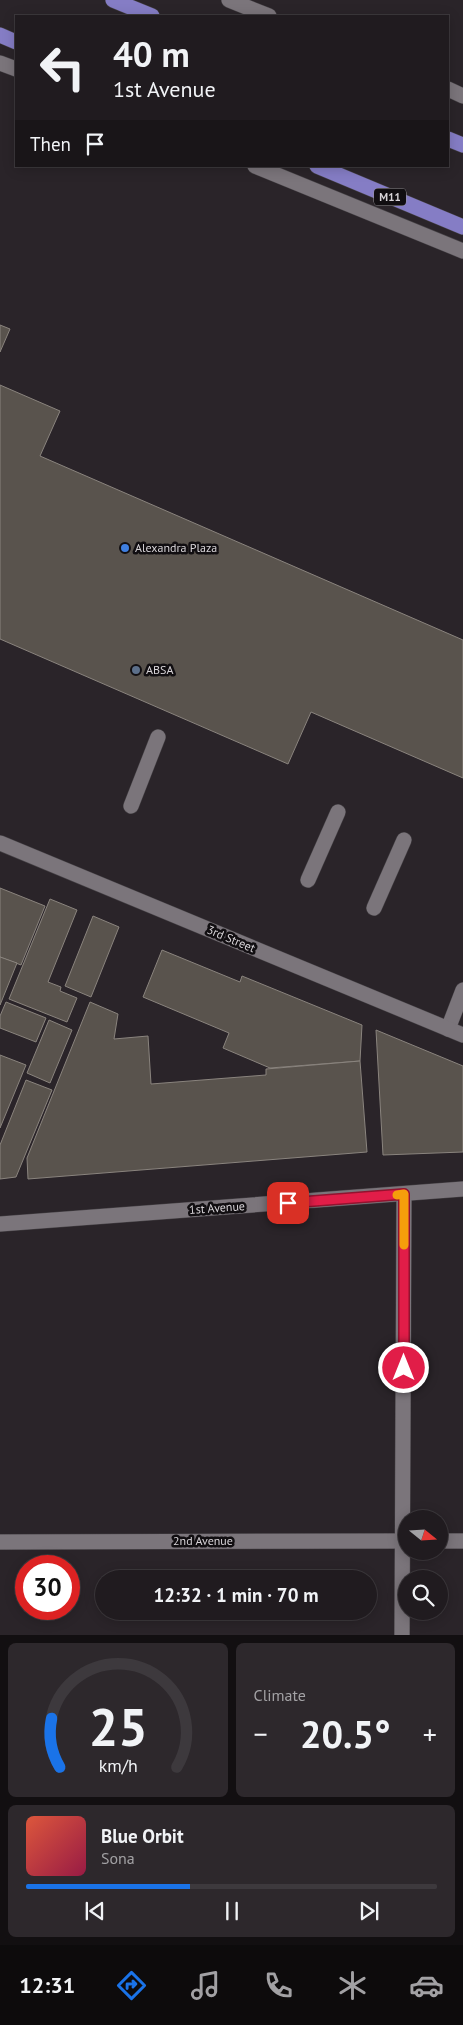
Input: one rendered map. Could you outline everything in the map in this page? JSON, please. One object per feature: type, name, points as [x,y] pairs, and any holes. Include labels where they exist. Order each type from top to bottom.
[{"type":"main road","points":[[113,0],[150,15]]},
{"type":"main road","points":[[0,35],[15,42]]},
{"type":"main road","points":[[449,139],[463,145]]},
{"type":"main road","name":"M11","points":[[319,167],[463,227]]},
{"type":"street","points":[[229,0],[266,15]]},
{"type":"street","points":[[0,63],[15,69]]},
{"type":"street","points":[[449,90],[463,96]]},
{"type":"street","points":[[257,167],[463,251]]},
{"type":"street","points":[[131,806],[158,737]]},
{"type":"street","points":[[308,880],[338,812]]},
{"type":"street","points":[[374,908],[404,840]]},
{"type":"street","name":"3rd Street","points":[[0,843],[463,1035]]},
{"type":"street","points":[[448,1029],[463,990]]},
{"type":"street","name":"1st Avenue","points":[[0,1224],[463,1190]]},
{"type":"street","points":[[404,1194],[405,1510]]},
{"type":"street","name":"2nd Avenue","points":[[0,1542],[398,1541]]},
{"type":"street","points":[[448,1541],[463,1541]]},
{"type":"street","points":[[402,1635],[404,1560]]},
{"type":"building","points":[[0,325],[10,329],[0,352]]},
{"type":"building","name":"Alexandra Plaza","points":[[0,385],[60,411],[40,456],[463,640],[463,778],[311,712],[288,764],[0,639]]},
{"type":"building","points":[[0,888],[45,906],[21,965],[0,957]]},
{"type":"building","points":[[50,899],[77,910],[48,982],[61,987],[60,991],[77,998],[67,1022],[9,999]]},
{"type":"building","points":[[93,916],[119,927],[91,997],[65,986]]},
{"type":"building","points":[[162,950],[240,982],[242,976],[362,1025],[360,1061],[270,1068],[223,1048],[229,1033],[143,997]]},
{"type":"building","points":[[0,957],[17,963],[0,1005]]},
{"type":"building","points":[[6,1002],[46,1018],[36,1042],[0,1028],[0,1016]]},
{"type":"building","points":[[90,1002],[118,1014],[114,1039],[148,1036],[151,1084],[266,1075],[266,1069],[360,1061],[367,1152],[28,1179],[27,1158]]},
{"type":"building","points":[[49,1020],[72,1030],[50,1083],[27,1073]]},
{"type":"building","points":[[376,1030],[463,1066],[463,1152],[383,1155]]},
{"type":"building","points":[[0,1055],[26,1065],[0,1128]]},
{"type":"building","points":[[26,1080],[52,1090],[16,1177],[0,1179],[0,1145]]},
{"type":"slow traffic","points":[[397,1195],[404,1194],[404,1245]]},
{"type":"place","name":"Alexandra Plaza","points":[[125,548]]},
{"type":"place","name":"ABSA","points":[[136,670]]},
{"type":"route","points":[[288,1203],[404,1194],[404,1368]]}]
